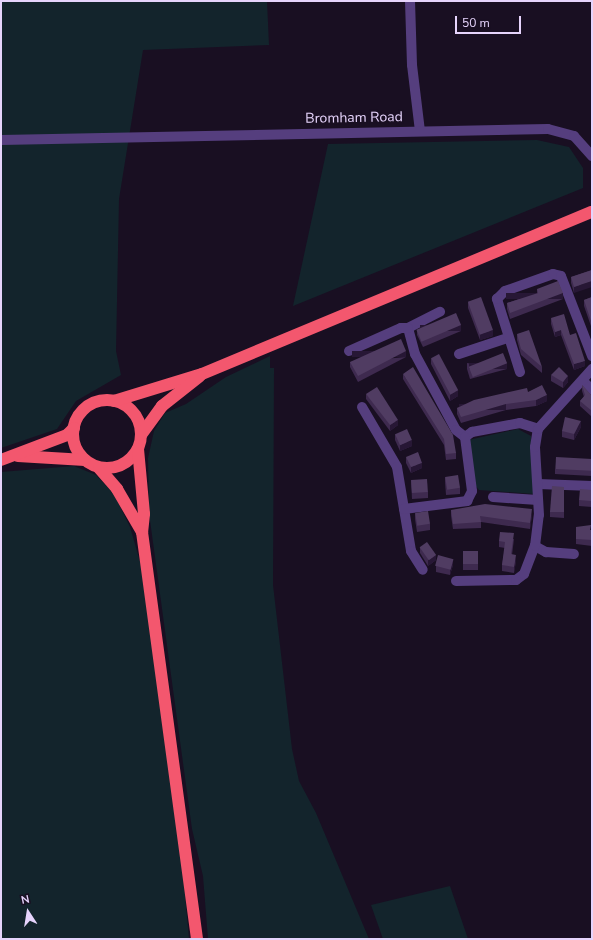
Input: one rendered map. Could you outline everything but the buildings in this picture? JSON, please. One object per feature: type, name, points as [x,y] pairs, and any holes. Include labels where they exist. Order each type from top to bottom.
[{"type":"highway","points":[[18,456],[34,445],[67,435],[74,428],[88,406],[114,401],[202,374],[592,212]]},
{"type":"highway","points":[[197,939],[142,532],[138,449],[141,435],[162,406],[202,374]]},
{"type":"highway","points":[[114,401],[137,417],[141,435]]},
{"type":"highway","points":[[74,428],[74,440],[85,460]]},
{"type":"highway","points":[[99,468],[122,465],[138,449]]},
{"type":"highway","points":[[1,460],[18,456],[85,460],[99,468],[117,488],[142,532]]},
{"type":"street","points":[[410,1],[412,65],[420,131]]},
{"type":"street","name":"Bromham Road","points":[[1,140],[115,139],[420,131],[563,130],[591,150]]},
{"type":"street","points":[[520,372],[508,338],[497,299],[506,291],[554,274],[561,276],[592,356]]},
{"type":"street","points":[[349,351],[401,328],[408,328],[440,312]]},
{"type":"street","points":[[404,509],[467,501],[472,491],[465,437],[456,430],[415,354],[408,328]]},
{"type":"street","points":[[459,354],[508,338]]},
{"type":"street","points":[[456,580],[522,577],[534,546],[538,500],[535,447],[538,429],[583,381],[592,369]]},
{"type":"street","points":[[583,381],[592,390]]},
{"type":"street","points":[[362,407],[397,467],[412,551],[423,570]]},
{"type":"street","points":[[465,437],[472,432],[520,423],[538,429]]},
{"type":"street","points":[[538,484],[592,486]]},
{"type":"street","points":[[494,497],[538,500]]},
{"type":"street","points":[[534,546],[546,552],[574,554]]},
{"type":"shaded area","points":[[1,1],[267,1],[269,45],[143,50],[119,199],[116,351],[121,375],[76,401],[57,429],[1,448]]},
{"type":"shaded area","points":[[537,140],[569,147],[583,168],[583,188],[293,306],[328,144]]},
{"type":"shaded area","points":[[270,356],[270,368],[274,368],[273,585],[292,749],[299,781],[316,813],[369,939],[208,939],[203,876],[192,829],[149,513],[148,458],[154,431],[165,413],[186,404],[226,377]]},
{"type":"shaded area","points":[[518,429],[531,436],[534,494],[479,490],[474,484],[468,440]]},
{"type":"shaded area","points":[[74,466],[96,475],[114,494],[130,527],[143,572],[180,839],[189,939],[1,939],[1,472]]},
{"type":"shaded area","points":[[450,886],[468,939],[383,939],[371,905]]}]
